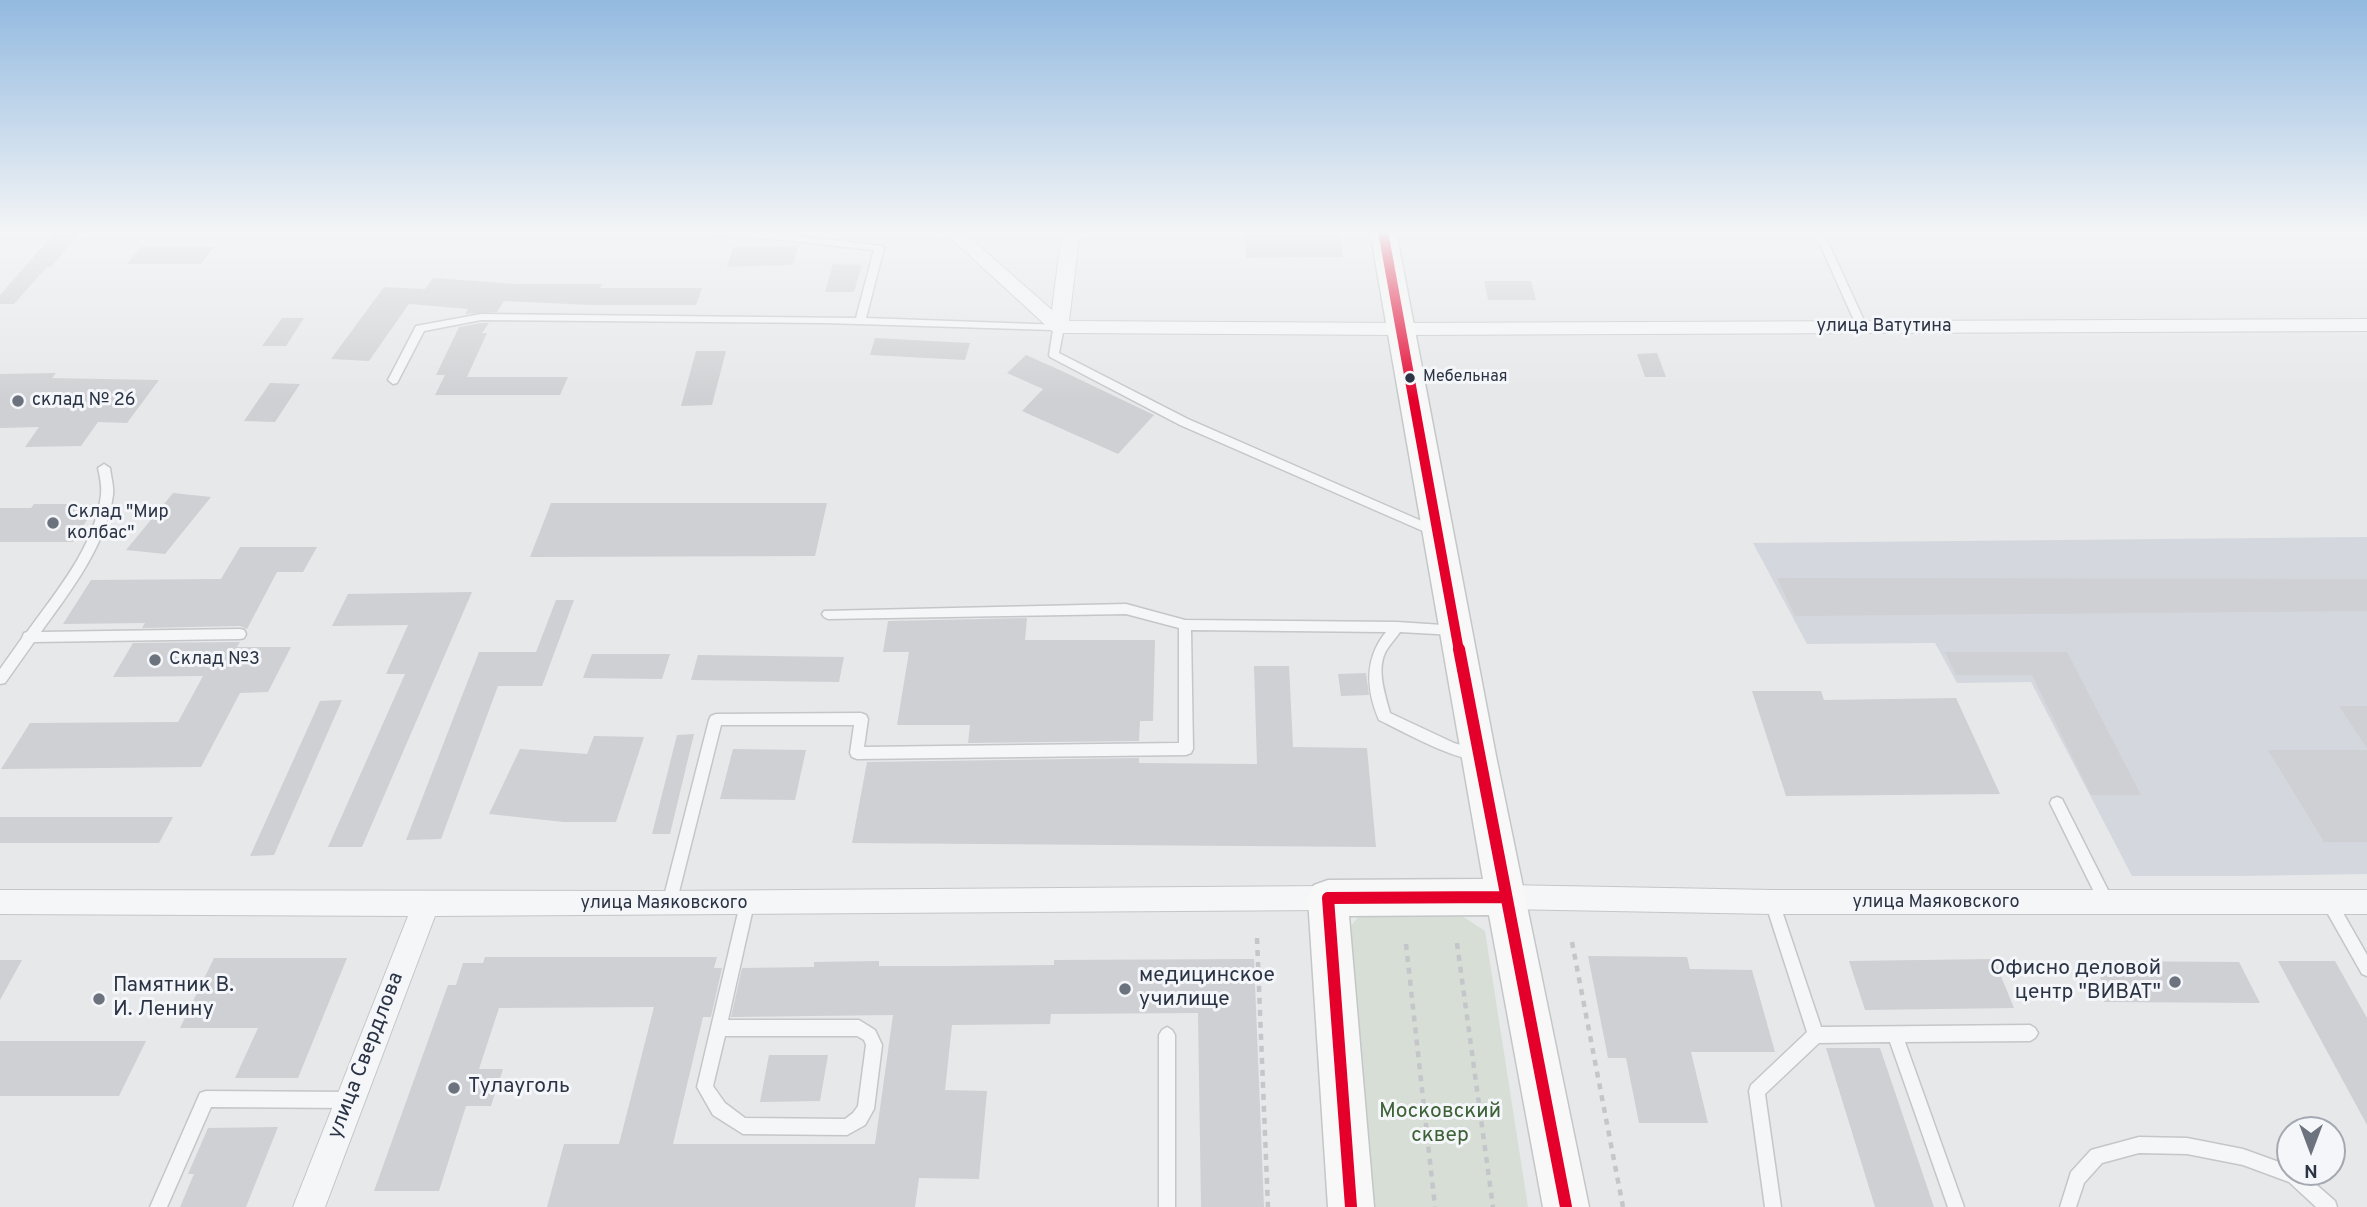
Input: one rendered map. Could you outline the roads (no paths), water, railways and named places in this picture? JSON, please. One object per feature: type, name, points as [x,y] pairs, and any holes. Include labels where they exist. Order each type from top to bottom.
[{"type":"main road","points":[[1393,287],[1436,532],[1566,1207]]},
{"type":"main road","points":[[1350,1207],[1328,898],[1505,897]]},
{"type":"street","points":[[1015,287],[1059,327]]},
{"type":"street","points":[[1059,327],[1063,287]]},
{"type":"street","name":"улица Ватутина","points":[[1059,327],[1401,329],[2367,325]]},
{"type":"street","name":"улица Маяковского","points":[[1505,897],[2108,904],[2367,902]]},
{"type":"street","name":"улица Маяковского","points":[[0,902],[426,905],[1328,898]]},
{"type":"street","name":"улица Свердлова","points":[[309,1207],[426,905]]},
{"type":"lane","points":[[860,321],[868,287]]},
{"type":"lane","points":[[1844,287],[1862,327]]},
{"type":"lane","points":[[393,380],[420,328],[481,317],[860,321],[1059,327],[1054,355],[1184,422],[1436,532]]},
{"type":"lane","points":[[0,679],[75,571],[100,524],[107,492],[104,468]]},
{"type":"lane","points":[[828,614],[1126,609],[1185,625],[1396,626],[1455,630]]},
{"type":"lane","points":[[669,904],[716,720],[862,719],[857,752],[1186,749],[1185,625]]},
{"type":"lane","points":[[1396,626],[1380,650],[1376,674],[1384,716],[1451,748],[1478,755]]},
{"type":"lane","points":[[29,637],[240,634]]},
{"type":"lane","points":[[2057,803],[2108,904]]},
{"type":"lane","points":[[1772,902],[1816,1035]]},
{"type":"lane","points":[[2329,902],[2367,969]]},
{"type":"lane","points":[[718,1028],[859,1028],[870,1035],[874,1045],[866,1109],[859,1119],[847,1127],[743,1126],[719,1109],[705,1087],[718,1028],[747,904]]},
{"type":"lane","points":[[1773,1207],[1757,1091],[1816,1035],[2030,1033]]},
{"type":"lane","points":[[1167,1035],[1167,1207]]},
{"type":"lane","points":[[1895,1035],[1956,1207]]},
{"type":"lane","points":[[158,1207],[206,1099],[350,1100]]},
{"type":"lane","points":[[2068,1207],[2077,1178],[2097,1156],[2139,1145],[2187,1146],[2243,1157],[2294,1176],[2329,1207]]},
{"type":"place","name":"Мебельная","points":[[1410,378]]},
{"type":"place","name":"склад № 26","points":[[18,401]]},
{"type":"place","name":"Склад \"Мир колбас\"","points":[[53,523]]},
{"type":"place","name":"Склад №3","points":[[155,660]]},
{"type":"place","name":"Офисно деловой центр \"ВИВАТ\"","points":[[2175,982]]},
{"type":"place","name":"медицинское училище","points":[[1125,989]]},
{"type":"place","name":"Памятник В. И. Ленину","points":[[99,999]]},
{"type":"place","name":"Тулауголь","points":[[454,1088]]},
{"type":"park label","name":"Московский сквер","points":[[1440,1125]]}]
